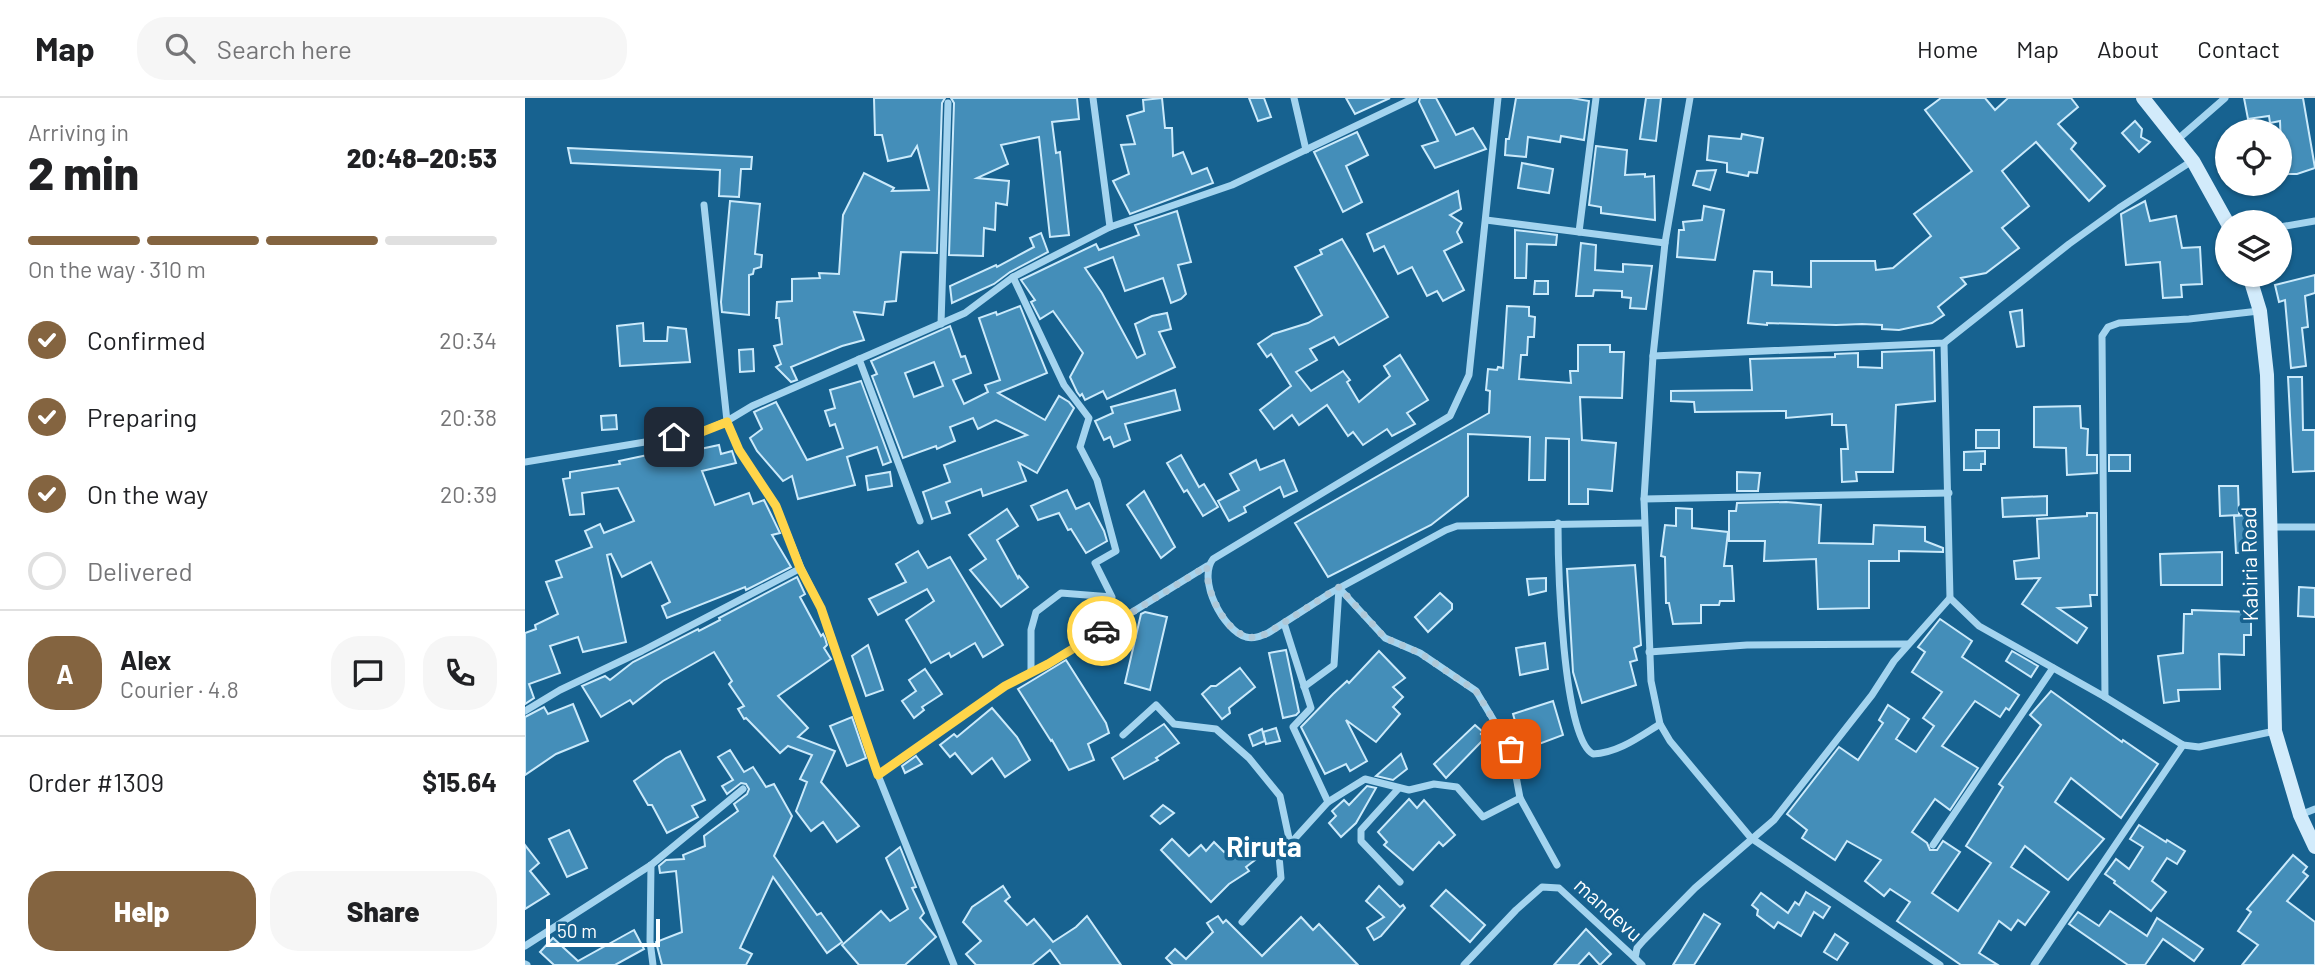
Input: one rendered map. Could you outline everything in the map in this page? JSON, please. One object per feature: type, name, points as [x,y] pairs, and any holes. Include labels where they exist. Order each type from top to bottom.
[{"type":"main road","points":[[2143,98],[2193,160],[2220,210]]},
{"type":"main road","name":"Kabiria Road","points":[[2253,287],[2260,311],[2266,375],[2275,731],[2300,815],[2315,847]]},
{"type":"street","points":[[1093,98],[1110,228]]},
{"type":"street","points":[[1294,98],[1306,150]]},
{"type":"street","points":[[525,462],[699,433],[727,422],[752,406],[965,313],[1013,277],[1110,228],[1232,186],[1414,98]]},
{"type":"street","points":[[878,775],[1005,686],[1031,673],[1450,416],[1469,375],[1498,98]]},
{"type":"street","points":[[1579,232],[1596,98]]},
{"type":"street","points":[[1690,98],[1665,243],[1653,356],[1644,499],[1651,681],[1660,724],[1670,741],[1751,838],[1940,965]]},
{"type":"street","points":[[2177,140],[2225,98]]},
{"type":"street","points":[[941,324],[947,103]]},
{"type":"street","points":[[1653,356],[1944,344],[2069,244],[2193,160]]},
{"type":"street","points":[[704,205],[727,422],[739,450],[776,506],[800,568],[821,608],[878,775],[954,965]]},
{"type":"street","points":[[1486,220],[1665,243]]},
{"type":"street","points":[[2292,225],[2315,221]]},
{"type":"street","points":[[1013,277],[1064,385],[1089,418],[1080,447],[1097,480],[1116,551],[1095,563],[1112,597],[1061,593],[1036,612],[1031,630],[1031,673]]},
{"type":"street","points":[[2105,697],[2102,336],[2108,327],[2119,323],[2260,311]]},
{"type":"street","points":[[1635,958],[1637,948],[1643,941],[1695,888],[1774,820],[1873,695],[1908,644],[1950,598],[1944,344]]},
{"type":"street","points":[[859,359],[920,521]]},
{"type":"street","points":[[1644,499],[1949,493]]},
{"type":"street","points":[[1558,523],[1558,572],[1567,682],[1583,746],[1593,754],[1602,754],[1630,743],[1660,724]]},
{"type":"street","points":[[1207,566],[1206,577],[1212,598],[1230,625],[1246,636],[1258,637],[1339,587],[1457,526],[1644,523]]},
{"type":"street","points":[[2270,527],[2315,527]]},
{"type":"street","points":[[525,711],[800,568]]},
{"type":"street","points":[[1304,687],[1334,665],[1339,587]]},
{"type":"street","points":[[1339,587],[1385,638],[1420,653],[1476,691],[1511,749],[1520,798],[1557,865]]},
{"type":"street","points":[[1950,598],[1979,626],[2105,697],[2183,745],[2199,747],[2275,731]]},
{"type":"street","points":[[1284,623],[1311,708],[1293,727],[1328,802]]},
{"type":"street","points":[[1649,652],[1747,645],[1908,644]]},
{"type":"street","points":[[1933,845],[2053,668]]},
{"type":"street","points":[[1123,735],[1156,705],[1174,724],[1216,729],[1249,758],[1280,796],[1290,843]]},
{"type":"street","points":[[2034,965],[2183,745]]},
{"type":"street","points":[[1242,922],[1281,878],[1279,856],[1290,843],[1328,802],[1365,779],[1409,790],[1434,784],[1457,787],[1483,817],[1520,798]]},
{"type":"street","points":[[1399,788],[1361,830],[1361,841],[1400,882]]},
{"type":"street","points":[[525,946],[651,865],[743,789]]},
{"type":"street","points":[[2300,815],[2315,809]]},
{"type":"street","points":[[651,865],[650,941],[653,965]]},
{"type":"street","name":"mandevu","points":[[1464,965],[1516,910],[1542,887],[1559,888],[1642,965]]},
{"type":"building","points":[[874,98],[945,98],[942,103],[937,253],[901,252],[896,301],[885,302],[883,315],[854,312],[864,340],[791,367],[797,380],[791,382],[776,367],[781,364],[774,346],[782,344],[779,318],[776,318],[777,302],[792,301],[792,279],[820,278],[819,273],[839,274],[843,215],[864,173],[894,188],[892,191],[929,190],[917,146],[911,156],[888,161],[882,135],[875,135]]},
{"type":"building","points":[[951,98],[1077,98],[1079,119],[1052,122],[1056,153],[1060,152],[1069,235],[1050,237],[1039,137],[1001,145],[1008,164],[977,178],[1009,181],[1007,205],[996,203],[995,230],[984,228],[983,256],[949,255],[954,103]]},
{"type":"building","points":[[1162,98],[1165,128],[1172,128],[1173,156],[1183,152],[1192,174],[1207,168],[1213,183],[1130,214],[1113,181],[1129,174],[1121,145],[1135,144],[1127,116],[1144,111],[1143,100]]},
{"type":"building","points":[[1249,98],[1264,98],[1271,117],[1258,121]]},
{"type":"building","points":[[1346,98],[1390,98],[1355,114]]},
{"type":"building","points":[[1420,98],[1436,98],[1456,135],[1473,128],[1486,149],[1435,168],[1422,146],[1438,141],[1419,102]]},
{"type":"building","points":[[1516,98],[1571,98],[1589,101],[1584,140],[1561,136],[1560,142],[1528,137],[1526,157],[1505,155]]},
{"type":"building","points":[[1646,98],[1661,98],[1656,141],[1640,139]]},
{"type":"building","points":[[1941,98],[1985,98],[1995,110],[2008,98],[2071,98],[2078,107],[2058,124],[2076,143],[2071,149],[2105,186],[2089,201],[2036,142],[2002,171],[2029,206],[2002,228],[2019,248],[1986,273],[1961,278],[1966,284],[1938,307],[1944,315],[1932,323],[1899,330],[1882,329],[1882,325],[1862,324],[1748,323],[1754,271],[1772,272],[1772,285],[1811,287],[1811,261],[1875,261],[1876,270],[1893,268],[1931,236],[1914,214],[1972,171],[1925,110]]},
{"type":"building","points":[[2244,98],[2303,98],[2315,168],[2292,174],[2292,119],[2269,119],[2269,116],[2248,119]]},
{"type":"building","points":[[2135,121],[2142,129],[2141,137],[2150,142],[2139,152],[2122,133]]},
{"type":"building","points":[[1357,132],[1368,155],[1346,166],[1362,202],[1343,212],[1314,152]]},
{"type":"building","points":[[1742,134],[1763,138],[1757,173],[1749,172],[1748,176],[1727,172],[1727,163],[1707,160],[1709,136],[1741,139]]},
{"type":"building","points":[[1596,146],[1627,150],[1625,175],[1654,176],[1655,220],[1601,213],[1601,207],[1589,205]]},
{"type":"building","points":[[568,148],[752,157],[751,169],[741,169],[739,197],[719,196],[720,170],[571,163]]},
{"type":"building","points":[[1522,163],[1553,169],[1549,193],[1518,188]]},
{"type":"building","points":[[1716,170],[1710,190],[1693,185],[1697,171]]},
{"type":"building","points":[[1458,191],[1461,209],[1450,215],[1462,223],[1457,232],[1462,242],[1444,251],[1464,290],[1443,301],[1437,291],[1427,296],[1412,267],[1398,274],[1384,246],[1374,251],[1367,234]]},
{"type":"building","points":[[730,201],[760,204],[755,254],[762,255],[761,267],[754,269],[753,274],[749,275],[749,315],[722,312]]},
{"type":"building","points":[[2145,201],[2150,221],[2176,216],[2182,248],[2200,247],[2202,284],[2181,285],[2182,297],[2163,298],[2160,262],[2126,265],[2121,214]]},
{"type":"building","points":[[1704,206],[1724,210],[1715,260],[1677,257],[1679,230],[1684,230],[1683,222],[1702,220]]},
{"type":"building","points":[[1177,211],[1191,262],[1178,265],[1186,294],[1181,299],[1171,303],[1163,278],[1125,291],[1113,257],[1085,268],[1102,293],[1137,358],[1145,354],[1135,324],[1167,313],[1171,329],[1159,332],[1175,367],[1107,399],[1103,391],[1085,400],[1082,394],[1080,396],[1077,392],[1070,377],[1083,353],[1053,311],[1040,319],[1031,302],[1035,300],[1021,280],[1096,244],[1099,250],[1139,235],[1135,225]]},
{"type":"building","points":[[1515,230],[1557,235],[1556,245],[1527,244],[1526,278],[1515,278]]},
{"type":"building","points":[[1041,233],[1048,252],[1010,272],[994,284],[952,303],[950,286],[996,265],[997,267],[1034,247],[1030,238]]},
{"type":"building","points":[[1342,239],[1388,317],[1339,345],[1334,337],[1310,349],[1317,360],[1296,372],[1311,391],[1343,371],[1359,402],[1390,376],[1384,366],[1400,355],[1428,400],[1407,413],[1415,424],[1392,436],[1387,429],[1363,445],[1353,432],[1348,436],[1327,405],[1299,425],[1292,415],[1274,429],[1260,410],[1291,386],[1271,354],[1267,357],[1258,344],[1273,334],[1308,323],[1322,315],[1295,267],[1322,254],[1320,250]]},
{"type":"building","points":[[1581,243],[1596,245],[1595,270],[1623,272],[1623,264],[1652,266],[1646,309],[1630,308],[1631,298],[1622,297],[1622,291],[1594,290],[1593,296],[1576,296]]},
{"type":"building","points":[[2315,275],[2315,293],[2305,296],[2308,327],[2302,328],[2306,366],[2291,368],[2285,300],[2279,302],[2275,287],[2292,287],[2292,281]]},
{"type":"building","points":[[1535,281],[1548,281],[1548,294],[1534,294]]},
{"type":"building","points":[[1020,306],[1047,373],[998,393],[1045,420],[1059,396],[1074,408],[1037,473],[1019,463],[1026,481],[983,496],[981,489],[946,502],[950,513],[932,519],[923,492],[950,482],[944,465],[1027,435],[996,420],[978,429],[973,418],[950,427],[955,441],[903,458],[872,376],[877,374],[871,361],[950,326],[961,357],[965,356],[971,373],[953,380],[964,404],[988,392],[985,385],[1000,380],[979,318],[996,312],[997,315]],"holes":[[[934,362],[943,386],[914,397],[905,373]]]},
{"type":"building","points":[[1507,306],[1529,307],[1529,316],[1535,317],[1534,337],[1528,337],[1527,355],[1521,355],[1519,379],[1571,383],[1570,371],[1578,371],[1578,345],[1610,345],[1610,352],[1624,352],[1622,398],[1580,397],[1582,440],[1616,443],[1612,491],[1588,489],[1588,504],[1569,504],[1569,439],[1546,438],[1545,480],[1529,480],[1530,437],[1468,434],[1468,496],[1431,525],[1328,577],[1295,523],[1489,413],[1490,391],[1486,390],[1488,369],[1503,368]]},
{"type":"building","points":[[2022,310],[2024,346],[2017,347],[2010,312]]},
{"type":"building","points":[[643,323],[644,341],[667,341],[668,327],[686,329],[690,362],[620,366],[617,326]]},
{"type":"building","points":[[753,349],[754,371],[740,372],[739,350]]},
{"type":"building","points":[[1934,350],[1935,401],[1896,405],[1893,472],[1856,472],[1857,481],[1842,482],[1841,449],[1848,449],[1846,425],[1832,425],[1832,414],[1786,418],[1786,411],[1695,412],[1694,402],[1671,401],[1671,391],[1752,390],[1750,359],[1835,357],[1835,354],[1858,353],[1858,367],[1882,368],[1882,352]]},
{"type":"building","points":[[2288,377],[2302,377],[2303,430],[2315,430],[2315,471],[2293,472]]},
{"type":"building","points":[[861,381],[891,462],[883,465],[877,447],[847,457],[855,485],[798,499],[792,476],[783,481],[757,451],[750,438],[762,429],[754,412],[776,402],[807,460],[843,448],[835,424],[830,426],[825,411],[835,408],[830,390]]},
{"type":"building","points":[[1175,390],[1180,410],[1125,424],[1130,440],[1114,447],[1110,437],[1104,440],[1095,421],[1113,413],[1111,407]]},
{"type":"building","points":[[2080,406],[2081,428],[2088,429],[2087,455],[2097,455],[2097,473],[2067,475],[2066,448],[2034,447],[2034,407]]},
{"type":"building","points":[[616,415],[617,429],[602,430],[601,416]]},
{"type":"building","points":[[1976,430],[1999,430],[1999,448],[1976,448]]},
{"type":"building","points":[[719,445],[721,454],[732,451],[736,463],[702,471],[715,505],[749,493],[753,504],[764,500],[780,533],[772,535],[791,567],[746,590],[745,587],[667,618],[662,606],[670,602],[651,562],[622,577],[611,554],[607,555],[626,642],[583,652],[578,637],[550,646],[560,673],[529,684],[534,698],[525,704],[525,633],[558,614],[546,582],[562,577],[556,561],[592,547],[585,531],[600,524],[604,533],[634,521],[618,488],[582,493],[584,514],[570,515],[563,479],[570,478],[570,472],[620,464],[619,461],[662,452],[663,459],[687,457],[686,452]]},
{"type":"building","points":[[1985,451],[1985,464],[1981,464],[1981,470],[1964,470],[1964,452]]},
{"type":"building","points":[[1181,455],[1199,487],[1204,484],[1218,507],[1203,516],[1187,490],[1184,492],[1167,463]]},
{"type":"building","points":[[2109,455],[2130,455],[2130,471],[2109,471]]},
{"type":"building","points":[[1256,460],[1260,470],[1284,460],[1297,491],[1284,497],[1280,487],[1244,507],[1246,512],[1229,521],[1218,501],[1239,490],[1230,474]]},
{"type":"building","points":[[890,472],[892,486],[868,490],[866,476]]},
{"type":"building","points":[[1737,472],[1760,473],[1758,491],[1737,491]]},
{"type":"building","points":[[2219,486],[2238,486],[2239,515],[2220,516]]},
{"type":"building","points":[[1067,490],[1076,509],[1089,503],[1104,531],[1107,541],[1086,553],[1059,513],[1038,520],[1031,506]]},
{"type":"building","points":[[1144,491],[1175,547],[1161,558],[1127,505]]},
{"type":"building","points":[[2047,496],[2047,515],[2003,517],[2002,498]]},
{"type":"building","points":[[1786,502],[1821,505],[1819,543],[1873,544],[1874,525],[1925,527],[1925,541],[1943,548],[1943,552],[1899,551],[1899,561],[1869,561],[1869,608],[1818,609],[1816,559],[1764,561],[1765,541],[1729,541],[1729,511],[1736,511],[1737,503]]},
{"type":"building","points":[[1676,508],[1692,509],[1692,528],[1728,532],[1724,566],[1732,566],[1734,601],[1720,601],[1719,605],[1701,605],[1701,623],[1673,624],[1669,603],[1666,603],[1665,557],[1661,556],[1665,525],[1676,526]]},
{"type":"building","points":[[1007,509],[1018,526],[997,540],[1018,578],[1019,576],[1028,587],[1001,607],[970,570],[986,559],[969,535]]},
{"type":"building","points":[[2087,513],[2097,513],[2097,595],[2090,595],[2091,606],[2058,608],[2087,628],[2077,643],[2022,604],[2040,578],[2016,579],[2014,561],[2039,558],[2037,519],[2087,516]]},
{"type":"building","points":[[2249,515],[2251,552],[2236,553],[2234,516]]},
{"type":"building","points":[[918,551],[928,568],[950,557],[1003,645],[983,657],[975,643],[951,657],[949,653],[931,663],[906,620],[934,601],[927,589],[878,615],[869,599],[906,582],[896,564]]},
{"type":"building","points":[[2222,552],[2222,585],[2161,585],[2160,554]]},
{"type":"building","points":[[1635,565],[1641,645],[1634,648],[1637,660],[1630,662],[1636,685],[1582,703],[1573,672],[1567,569]]},
{"type":"building","points":[[797,577],[805,594],[800,597],[821,636],[823,634],[827,645],[824,648],[831,659],[778,696],[808,728],[798,737],[835,751],[821,782],[859,826],[837,842],[823,822],[811,831],[796,811],[807,782],[800,779],[812,755],[788,746],[780,753],[746,718],[744,719],[738,709],[744,706],[729,684],[732,681],[714,652],[663,681],[633,704],[630,700],[601,717],[582,686],[605,676],[610,680],[633,662],[698,629],[699,631]]},
{"type":"building","points":[[1546,578],[1546,591],[1529,595],[1527,579]]},
{"type":"building","points":[[2299,587],[2315,588],[2315,617],[2298,616]]},
{"type":"building","points":[[1440,593],[1452,604],[1452,609],[1428,632],[1415,617]]},
{"type":"building","points":[[2192,610],[2251,612],[2251,635],[2244,635],[2244,655],[2219,654],[2220,689],[2178,690],[2179,701],[2164,703],[2158,656],[2183,653],[2184,614],[2192,614]]},
{"type":"building","points":[[1145,612],[1167,617],[1150,690],[1125,683],[1141,614]]},
{"type":"building","points":[[1940,619],[1972,641],[1962,657],[2019,695],[2009,710],[2006,708],[2000,717],[1975,701],[1942,746],[1978,768],[1950,810],[1935,799],[1912,832],[1927,843],[1930,850],[1937,850],[1943,841],[1960,852],[1932,893],[1958,911],[1991,863],[1966,846],[2003,787],[1999,784],[2041,725],[2030,715],[2051,691],[2122,742],[2123,740],[2158,764],[2121,818],[2071,778],[2055,802],[2104,839],[2068,880],[2025,846],[2011,867],[2049,892],[2025,925],[2018,920],[2011,930],[1999,921],[1979,953],[1998,965],[1961,965],[1897,921],[1910,902],[1890,889],[1884,896],[1865,881],[1881,860],[1847,841],[1835,860],[1802,838],[1807,830],[1787,814],[1839,747],[1858,760],[1883,723],[1879,720],[1888,705],[1909,719],[1896,739],[1916,752],[1934,726],[1923,718],[1942,692],[1912,672],[1925,652],[1918,647]]},
{"type":"building","points":[[1545,643],[1548,669],[1520,675],[1516,648]]},
{"type":"building","points":[[868,645],[883,690],[866,696],[852,656]]},
{"type":"building","points":[[1286,650],[1299,712],[1283,718],[1269,653]]},
{"type":"building","points":[[1379,651],[1405,678],[1393,687],[1403,697],[1393,707],[1400,714],[1376,742],[1346,720],[1367,761],[1350,771],[1346,764],[1325,774],[1301,727]]},
{"type":"building","points":[[2012,651],[2038,666],[2031,677],[2006,661]]},
{"type":"building","points":[[1066,660],[1106,723],[1109,733],[1088,744],[1094,760],[1069,770],[1018,689]]},
{"type":"building","points":[[1240,668],[1255,687],[1229,708],[1230,713],[1222,719],[1202,694]]},
{"type":"building","points":[[925,669],[942,694],[922,707],[924,710],[914,718],[902,701],[916,691],[909,680]]},
{"type":"building","points":[[1553,701],[1563,735],[1531,747],[1524,726],[1517,728],[1513,714]]},
{"type":"building","points":[[573,704],[588,741],[556,754],[525,775],[525,717],[544,707],[548,714]]},
{"type":"building","points":[[992,708],[1017,737],[1030,760],[1005,777],[992,758],[972,774],[955,753],[950,757],[940,745],[954,734],[957,737]]},
{"type":"building","points":[[852,717],[866,758],[847,766],[830,726]]},
{"type":"building","points":[[1164,724],[1179,743],[1156,758],[1158,760],[1124,779],[1112,758]]},
{"type":"building","points":[[1475,725],[1485,738],[1446,778],[1434,764]]},
{"type":"building","points":[[1276,728],[1280,741],[1266,744],[1263,732]]},
{"type":"building","points":[[1262,729],[1265,741],[1253,746],[1249,735]]},
{"type":"building","points":[[730,750],[744,772],[753,767],[766,787],[774,784],[792,816],[774,856],[817,915],[821,913],[842,942],[827,953],[773,877],[740,948],[752,954],[746,965],[662,965],[656,942],[682,932],[676,871],[660,873],[659,866],[666,860],[684,859],[683,855],[705,846],[704,836],[738,811],[734,804],[747,794],[749,789],[746,784],[741,783],[727,794],[722,786],[733,780],[718,757]]},
{"type":"building","points":[[680,751],[705,800],[692,806],[698,817],[667,833],[652,805],[648,805],[634,781]]},
{"type":"building","points":[[1401,754],[1407,769],[1393,780],[1376,776]]},
{"type":"building","points":[[916,756],[922,764],[905,773],[902,766]]},
{"type":"building","points":[[1367,786],[1376,788],[1356,823],[1341,837],[1329,823],[1336,816],[1332,811],[1344,800],[1349,805]]},
{"type":"building","points":[[1409,799],[1417,808],[1424,800],[1455,835],[1443,846],[1439,842],[1413,870],[1384,845],[1387,842],[1378,832]]},
{"type":"building","points":[[1163,805],[1174,813],[1160,824],[1151,816]]},
{"type":"building","points":[[2139,825],[2185,851],[2177,864],[2167,858],[2152,881],[2166,892],[2151,911],[2105,874],[2116,859],[2129,869],[2143,847],[2130,839]]},
{"type":"building","points":[[569,830],[587,868],[567,877],[549,839]]},
{"type":"building","points":[[1172,839],[1189,856],[1201,845],[1206,851],[1214,842],[1224,852],[1241,840],[1255,860],[1246,867],[1249,871],[1229,884],[1211,902],[1161,850]]},
{"type":"building","points":[[525,845],[539,863],[530,871],[549,894],[525,909]]},
{"type":"building","points":[[900,847],[916,887],[912,888],[924,913],[920,918],[936,937],[905,965],[859,965],[842,945],[881,911],[890,921],[908,909],[886,858]]},
{"type":"building","points":[[2293,855],[2307,867],[2303,872],[2308,876],[2287,901],[2315,922],[2315,965],[2242,965],[2258,945],[2238,931],[2251,912],[2247,909]]},
{"type":"building","points":[[1003,886],[1010,897],[1005,901],[1027,925],[1034,919],[1053,942],[1087,916],[1121,965],[1061,965],[1050,950],[1032,965],[976,965],[966,954],[981,941],[963,922],[972,907]]},
{"type":"building","points":[[1379,886],[1400,907],[1403,905],[1405,908],[1381,936],[1374,940],[1367,928],[1384,917],[1366,901]]},
{"type":"building","points":[[1446,890],[1485,925],[1470,942],[1431,906]]},
{"type":"building","points":[[1806,892],[1830,907],[1823,918],[1814,912],[1801,936],[1778,922],[1774,928],[1757,915],[1758,910],[1752,905],[1761,893],[1788,913],[1795,902],[1799,905]]},
{"type":"building","points":[[2110,911],[2147,936],[2157,918],[2203,949],[2194,961],[2163,939],[2145,965],[2128,965],[2069,924],[2078,912],[2099,926]]},
{"type":"building","points":[[1704,914],[1720,924],[1694,965],[1673,965]]},
{"type":"building","points":[[1218,916],[1223,923],[1226,920],[1262,956],[1301,917],[1313,930],[1319,924],[1358,965],[1173,965],[1166,958],[1175,949],[1186,959],[1213,932],[1207,923]]},
{"type":"building","points":[[1586,929],[1611,954],[1600,965],[1589,953],[1578,965],[1554,965]]},
{"type":"building","points":[[634,930],[644,949],[615,965],[554,965],[540,952],[553,938],[578,961]]},
{"type":"building","points":[[1835,934],[1848,943],[1837,960],[1824,952]]},
{"type":"way so far","points":[[1102,631],[1207,566],[1206,577],[1212,598],[1230,625],[1246,636],[1258,637],[1268,633],[1339,587],[1385,638],[1420,653],[1476,691],[1511,749]]},
{"type":"district","name":"Riruta","points":[[1264,847]]},
{"type":"route","points":[[674,437],[699,433],[727,422],[739,450],[776,506],[800,568],[821,608],[878,775],[1005,686],[1102,631]]}]
